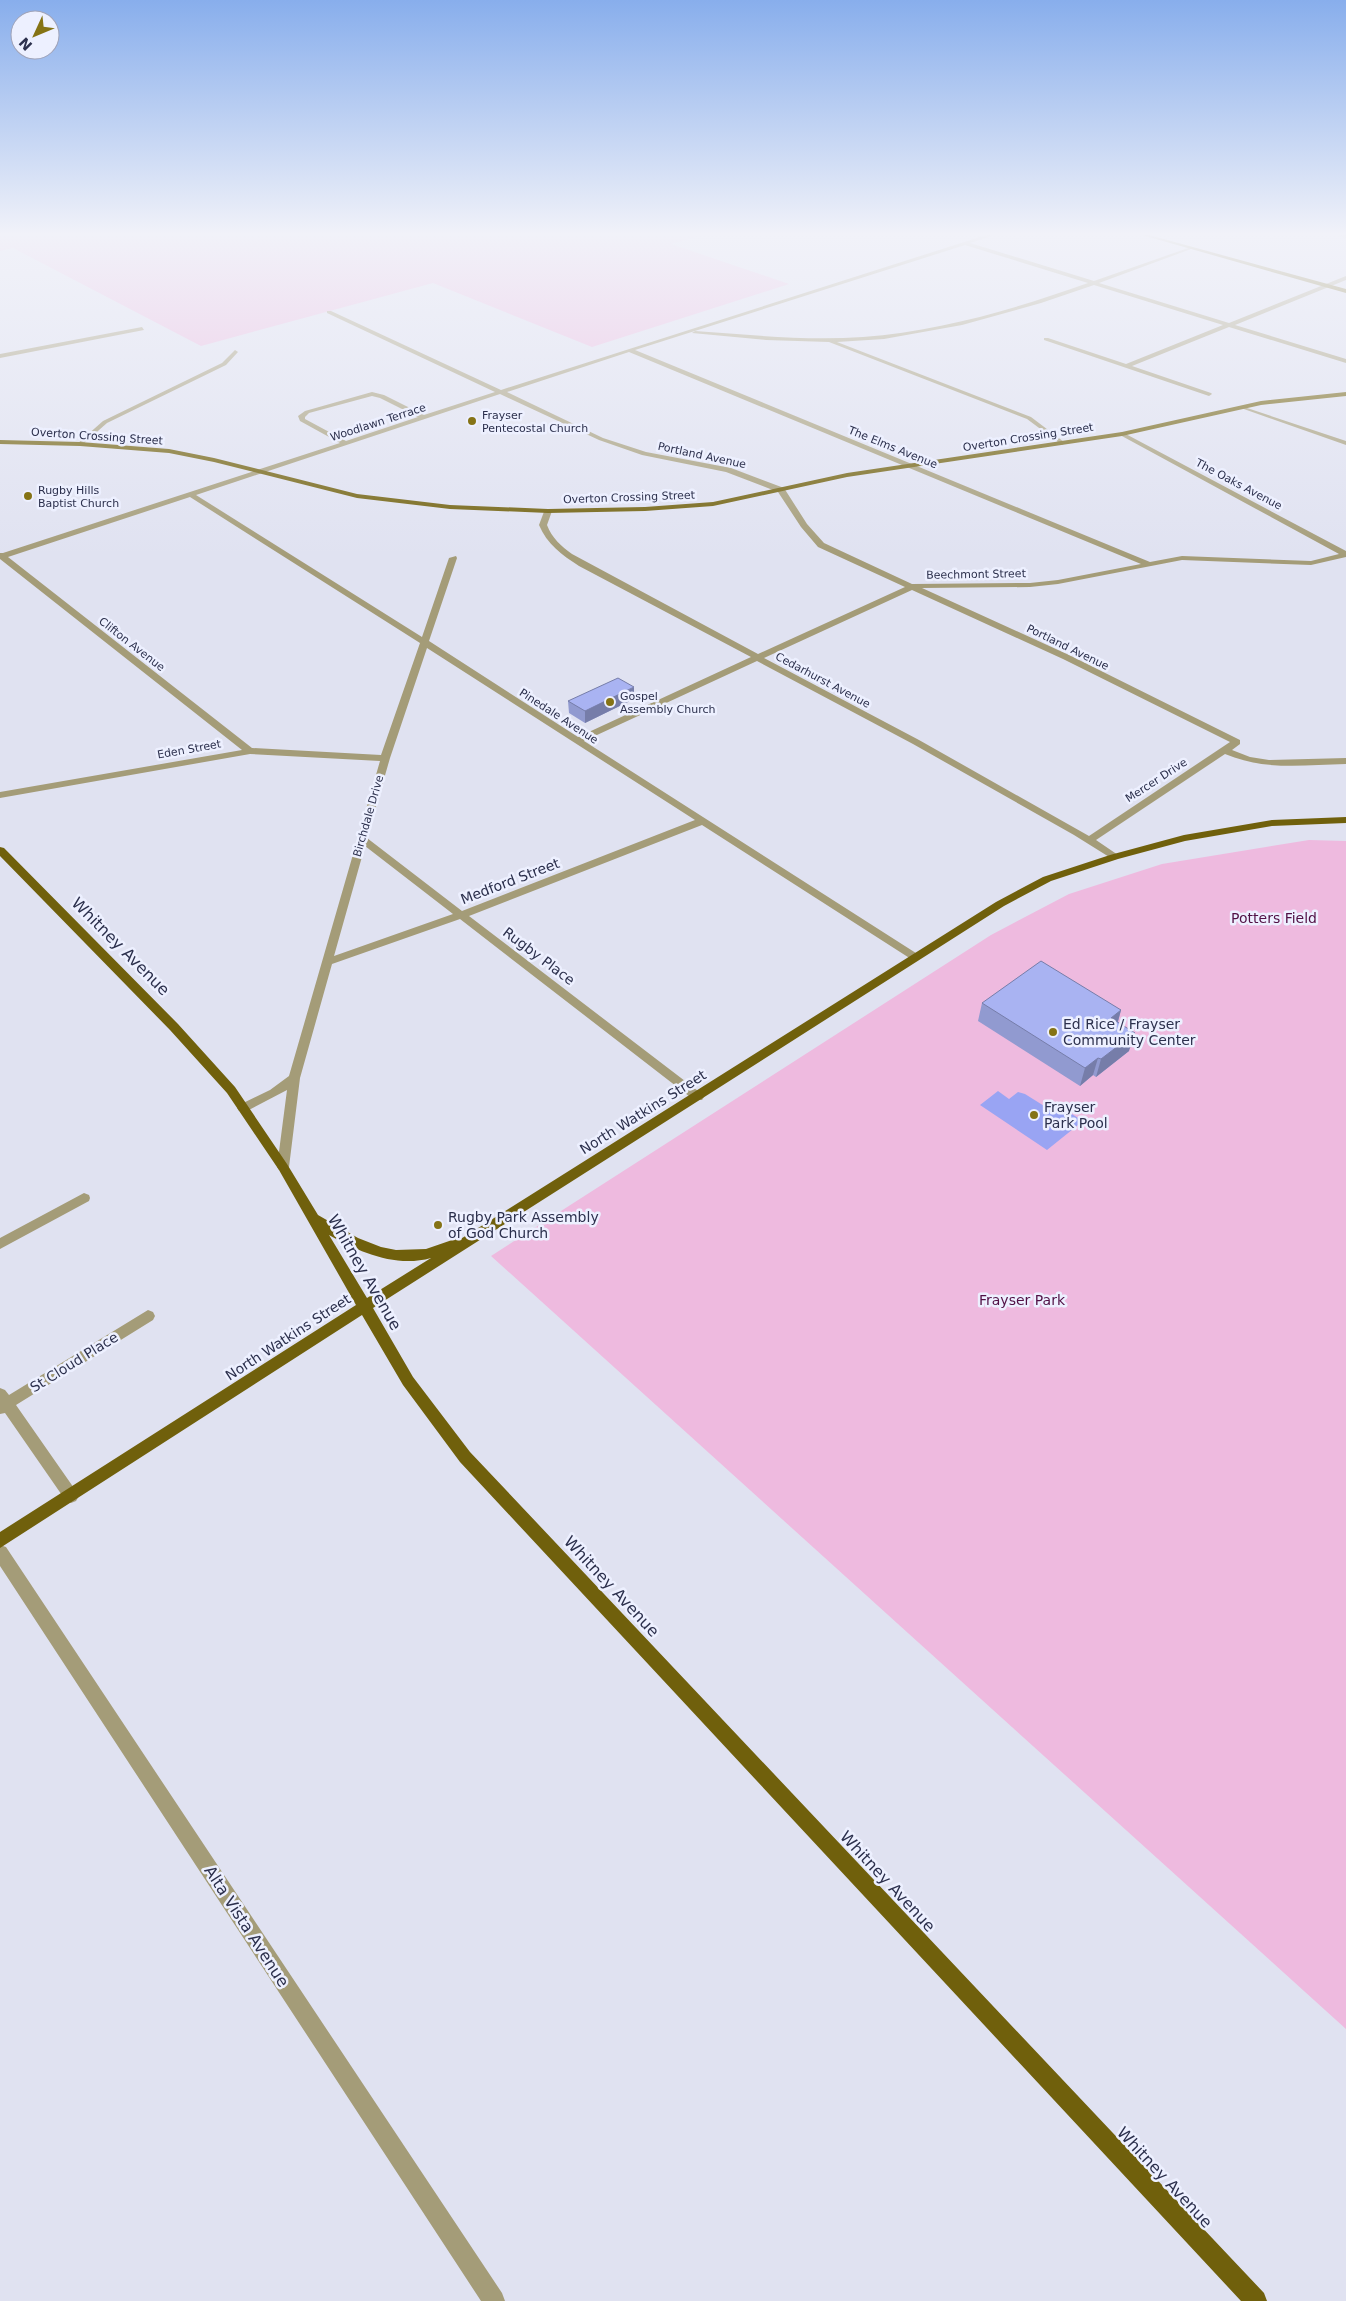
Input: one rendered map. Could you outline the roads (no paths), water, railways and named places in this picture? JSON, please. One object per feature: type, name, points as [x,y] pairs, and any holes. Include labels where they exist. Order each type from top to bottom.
[{"type":"main road","name":"Overton Crossing Street","points":[[0,442],[80,444],[169,451],[259,471],[357,496],[450,507],[548,511],[677,507],[713,504],[847,475],[1122,434],[1284,399],[1346,394]]},
{"type":"main road","name":"North Watkins Street","points":[[0,1542],[364,1307],[1000,904],[1047,879],[1114,857],[1184,838],[1272,823],[1346,820]]},
{"type":"main road","name":"Whitney Avenue","points":[[0,850],[174,1027],[231,1090],[282,1167],[408,1381],[466,1457],[1256,2301]]},
{"type":"main road","points":[[312,1217],[348,1241],[396,1255],[425,1254],[474,1238]]},
{"type":"street","points":[[0,356],[74,342]]},
{"type":"street","name":"Portland Avenue","points":[[394,342],[624,448],[728,470],[781,490],[804,526],[821,545],[1066,657],[1237,742]]},
{"type":"street","name":"Woodlawn Terrace","points":[[1,556],[655,342]]},
{"type":"street","points":[[835,342],[1029,418],[1062,443]]},
{"type":"street","points":[[1053,342],[1210,394]]},
{"type":"street","points":[[1126,366],[1186,342]]},
{"type":"street","points":[[1287,342],[1346,361]]},
{"type":"street","name":"The Elms Avenue","points":[[629,350],[1149,564]]},
{"type":"street","points":[[80,444],[105,422],[224,364],[235,352]]},
{"type":"street","points":[[345,443],[302,420],[301,416],[325,406],[372,394],[382,396],[425,418]]},
{"type":"street","points":[[1244,407],[1346,443]]},
{"type":"street","name":"The Oaks Avenue","points":[[1122,434],[1346,554]]},
{"type":"street","name":"Pinedale Avenue","points":[[190,494],[426,642],[576,741],[915,957]]},
{"type":"street","name":"Cedarhurst Avenue","points":[[548,511],[543,525],[548,537],[558,548],[582,564],[916,742],[1089,840],[1114,857]]},
{"type":"street","name":"Beechmont Street","points":[[576,741],[913,586],[1030,585],[1058,582],[1149,564],[1199,558],[1311,562],[1330,560],[1346,554]]},
{"type":"street","name":"Clifton Avenue","points":[[1,556],[250,751]]},
{"type":"street","name":"Birchdale Drive","points":[[282,1167],[294,1078],[385,758],[453,558]]},
{"type":"street","name":"Mercer Drive","points":[[1089,840],[1237,742]]},
{"type":"street","points":[[1224,750],[1248,760],[1269,763],[1346,760]]},
{"type":"street","name":"Eden Street","points":[[0,795],[250,751],[385,758]]},
{"type":"street","name":"Medford Street","points":[[327,962],[461,915],[702,820]]},
{"type":"street","name":"Rugby Place","points":[[362,839],[698,1097]]},
{"type":"street","points":[[243,1108],[274,1093],[294,1078]]},
{"type":"street","points":[[0,1244],[84,1198]]},
{"type":"street","name":"St Cloud Place","points":[[2,1402],[148,1316]]},
{"type":"street","points":[[2,1402],[71,1496]]},
{"type":"street","name":"Alta Vista Avenue","points":[[0,1552],[494,2301]]},
{"type":"water","name":"Frayser Park Pool","points":[[998,1091],[1009,1099],[1018,1092],[1025,1094],[1049,1109],[1056,1104],[1083,1121],[1047,1150],[980,1105]]},
{"type":"place","name":"Frayser Pentecostal Church","points":[[472,421]]},
{"type":"place","name":"Rugby Hills Baptist Church","points":[[28,496]]},
{"type":"place","name":"Gospel Assembly Church","points":[[610,702]]},
{"type":"place","name":"Ed Rice / Frayser Community Center","points":[[1053,1032]]},
{"type":"place","name":"Frayser Park Pool","points":[[1034,1115]]},
{"type":"place","name":"Rugby Park Assembly of God Church","points":[[438,1225]]},
{"type":"park label","name":"Potters Field","points":[[1274,918]]},
{"type":"park label","name":"Frayser Park","points":[[1022,1300]]}]
